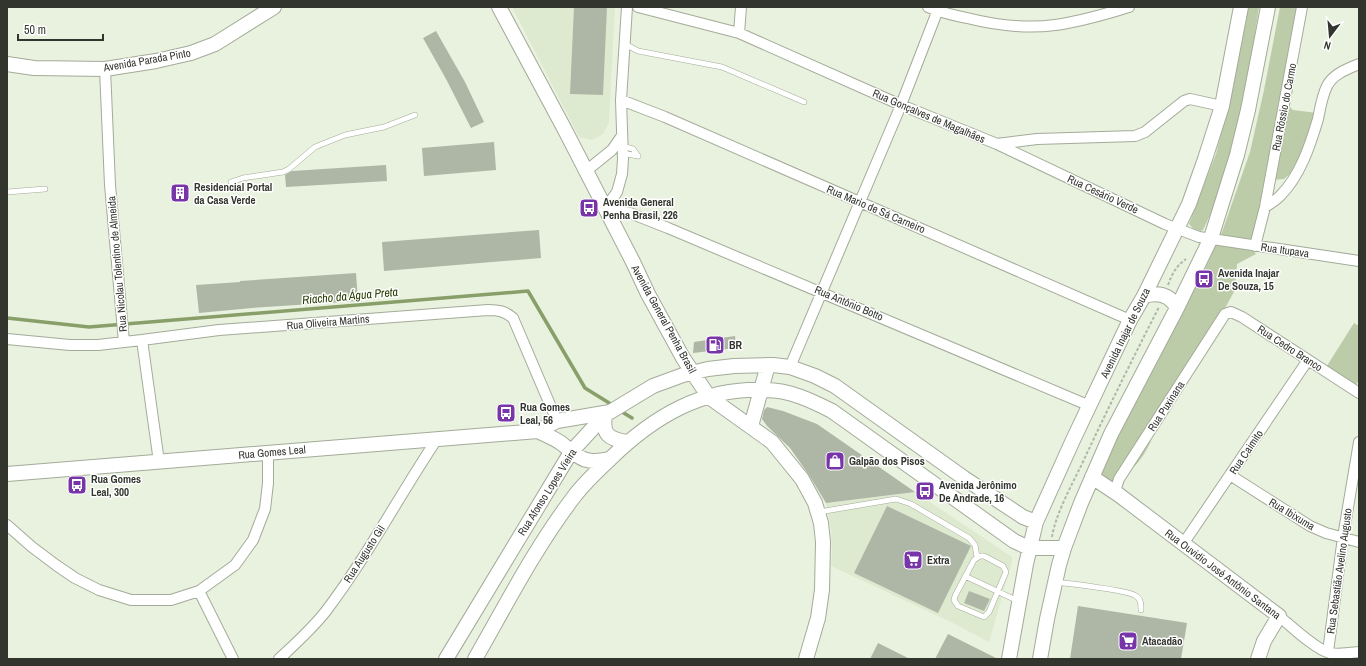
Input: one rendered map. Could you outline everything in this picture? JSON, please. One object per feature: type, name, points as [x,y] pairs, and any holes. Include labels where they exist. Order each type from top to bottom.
[{"type":"main road","name":"Avenida Parada Pinto","points":[[7,64],[34,68],[104,69],[156,61],[191,53],[215,44],[274,7]]},
{"type":"main road","name":"Avenida General Penha Brasil","points":[[499,7],[565,130],[648,294],[692,372],[709,397],[772,442],[802,479],[815,503],[821,523],[823,542],[822,590],[818,618],[806,659]]},
{"type":"main road","name":"Avenida Inajar de Souza","points":[[1009,659],[1018,602],[1036,522],[1130,320],[1144,296],[1189,204],[1222,106],[1241,7]]},
{"type":"main road","points":[[1040,659],[1055,582],[1064,548],[1092,477],[1111,434],[1177,308],[1211,238],[1237,155],[1248,110],[1268,7]]},
{"type":"main road","points":[[1144,296],[1150,294],[1163,295],[1170,299],[1177,308]]},
{"type":"main road","points":[[751,426],[768,365]]},
{"type":"main road","name":"Rua Afonso Lopes Vieira","points":[[446,659],[570,452],[608,414],[653,386],[692,372],[734,366],[768,365],[790,367],[815,376],[835,386],[964,478],[1023,517],[1036,522]]},
{"type":"main road","points":[[475,659],[554,525],[589,478],[627,442],[664,416],[686,404],[728,392],[762,390],[787,393],[810,400],[832,411],[1014,540],[1029,548],[1064,548]]},
{"type":"main road","points":[[608,414],[604,425],[606,431],[612,438],[627,442]]},
{"type":"main road","name":"Rua Gomes Leal","points":[[7,474],[538,431],[557,421],[608,414]]},
{"type":"main road","points":[[538,431],[560,442],[577,457],[592,462],[610,459]]},
{"type":"main road","points":[[889,452],[896,452],[902,448],[905,442],[905,435]]},
{"type":"main road","name":"Rua Ouvidio José Antônio Santana","points":[[1092,477],[1119,495],[1279,616]]},
{"type":"main road","points":[[1258,659],[1264,641],[1279,616]]},
{"type":"street","points":[[605,209],[617,192],[622,174],[622,100],[627,7]]},
{"type":"street","name":"Rua Gonçalves de Magalhães","points":[[638,7],[739,33],[901,105],[997,144],[1037,139],[1135,136],[1145,132],[1184,101],[1190,99],[1222,106]]},
{"type":"street","points":[[739,33],[741,7]]},
{"type":"street","points":[[790,367],[901,105],[935,8],[988,23],[1022,26],[1054,25],[1097,16],[1129,7]]},
{"type":"street","name":"Rua Róssio do Carmo","points":[[1255,246],[1265,207],[1302,7]]},
{"type":"street","points":[[1265,207],[1279,197],[1291,183],[1304,159],[1314,132],[1327,87],[1334,77],[1359,64]]},
{"type":"street","name":"Rua Nicolau Tolentino de Almeida","points":[[104,69],[110,184],[124,342],[142,340],[159,462]]},
{"type":"street","name":"Rua Mario de Sá Carneiro","points":[[622,100],[665,117],[1130,320]]},
{"type":"street","name":"Rua Cesário Verde","points":[[997,144],[1165,224],[1199,237],[1211,238]]},
{"type":"street","points":[[586,171],[612,150],[622,145]]},
{"type":"street","name":"Rua Antônio Botto","points":[[605,209],[630,213],[822,292],[1090,406]]},
{"type":"street","name":"Rua Itupava","points":[[1211,238],[1359,261]]},
{"type":"street","name":"Rua Oliveira Martins","points":[[142,340],[220,330],[498,310],[507,312],[513,318],[557,421]]},
{"type":"street","name":"Rua Cedro Branco","points":[[1221,319],[1225,314],[1230,312],[1242,317],[1359,393]]},
{"type":"street","name":"Rua Puxinana","points":[[1119,495],[1116,488],[1119,479],[1221,319]]},
{"type":"street","points":[[7,339],[70,346],[124,342]]},
{"type":"street","name":"Rua Caimito","points":[[1183,544],[1308,360]]},
{"type":"street","name":"Rua Augusto Gil","points":[[279,659],[325,612],[366,552],[437,439]]},
{"type":"street","name":"Rua Sebastião Avelino Augusto","points":[[1328,652],[1343,537],[1359,442]]},
{"type":"street","points":[[7,525],[32,547],[56,565],[75,578],[99,590],[131,600],[171,600],[199,591],[235,565],[253,540],[265,509],[268,483],[268,453]]},
{"type":"street","name":"Rua Ibixuma","points":[[1230,475],[1310,526],[1326,533],[1359,542]]},
{"type":"street","points":[[199,591],[233,659]]},
{"type":"street","name":"Rua Ouvidio José Antônio Santana","points":[[1279,616],[1321,649],[1328,652],[1343,654],[1359,652]]},
{"type":"lane","points":[[625,44],[638,51],[722,67],[804,102]]},
{"type":"lane","points":[[624,55],[638,51]]},
{"type":"lane","points":[[231,182],[243,178],[283,172],[315,147],[345,135],[384,127],[415,115]]},
{"type":"lane","points":[[7,192],[45,189]]},
{"type":"lane","points":[[818,512],[896,499],[911,504],[969,538],[974,545],[977,557]]},
{"type":"lane","points":[[984,556],[1003,566],[1005,569],[1005,576],[998,592],[989,612],[984,617],[958,606],[954,600],[954,596],[977,557],[984,556]]},
{"type":"lane","points":[[965,576],[1018,602]]},
{"type":"lane","points":[[1055,582],[1136,594],[1140,600],[1141,610]]},
{"type":"path","points":[[1169,284],[1170,278],[1188,255]]},
{"type":"shaded area","points":[[512,7],[615,7],[609,122],[603,134],[592,140],[579,137]]},
{"type":"shaded area","points":[[1246,7],[1259,7],[1245,98],[1217,200],[1203,230],[1198,231],[1189,224],[1216,154]]},
{"type":"shaded area","points":[[1280,7],[1301,7],[1283,100],[1293,110],[1317,113],[1294,170],[1284,179],[1272,180],[1251,247],[1256,254],[1237,264],[1235,290],[1219,319],[1144,431],[1151,441],[1143,455],[1135,466],[1125,475],[1111,483],[1096,477],[1204,271],[1222,232],[1250,152]]},
{"type":"shaded area","points":[[1354,323],[1359,326],[1359,380],[1354,388],[1325,369]]},
{"type":"shaded area","points":[[915,492],[1012,557],[1012,562],[989,642],[949,621],[831,566],[831,531],[826,503]]},
{"type":"building","points":[[574,7],[607,7],[603,95],[570,94]]},
{"type":"building","points":[[436,31],[465,82],[484,122],[471,128],[423,38]]},
{"type":"building","points":[[494,142],[496,170],[424,176],[422,148]]},
{"type":"building","points":[[386,165],[387,181],[286,187],[285,175],[292,171]]},
{"type":"building","points":[[539,230],[541,258],[384,271],[382,242]]},
{"type":"building","points":[[356,273],[358,301],[199,313],[196,285]]},
{"type":"building","name":"BR","points":[[735,336],[736,348],[693,353],[694,342]]},
{"type":"building","name":"Galpão dos Pisos","points":[[767,407],[783,411],[817,424],[915,492],[826,503],[790,448],[767,426],[762,419],[764,410]]},
{"type":"building","name":"Extra","points":[[887,506],[971,546],[938,613],[854,573]]},
{"type":"building","points":[[969,591],[990,599],[984,611],[964,603]]},
{"type":"building","name":"Atacadão","points":[[1078,606],[1187,623],[1181,659],[1070,659]]},
{"type":"building","points":[[948,634],[998,659],[935,659]]},
{"type":"building","points":[[878,643],[910,659],[870,659]]},
{"type":"waterway","name":"Riacho da Água Preta","points":[[7,318],[89,327],[528,291],[585,388],[614,406]]},
{"type":"waterway","name":"Riacho da Água Preta","points":[[619,410],[632,418]]},
{"type":"place","name":"Residencial Portal da Casa Verde","points":[[180,193]]},
{"type":"place","name":"Avenida General Penha Brasil, 226","points":[[589,208]]},
{"type":"place","name":"Avenida Inajar De Souza, 15","points":[[1204,279]]},
{"type":"place","name":"BR","points":[[715,345]]},
{"type":"place","name":"Rua Gomes Leal, 56","points":[[506,413]]},
{"type":"place","name":"Galpão dos Pisos","points":[[835,461]]},
{"type":"place","name":"Rua Gomes Leal, 300","points":[[77,485]]},
{"type":"place","name":"Avenida Jerônimo De Andrade, 16","points":[[925,491]]},
{"type":"place","name":"Extra","points":[[913,560]]},
{"type":"place","name":"Atacadão","points":[[1128,641]]}]
